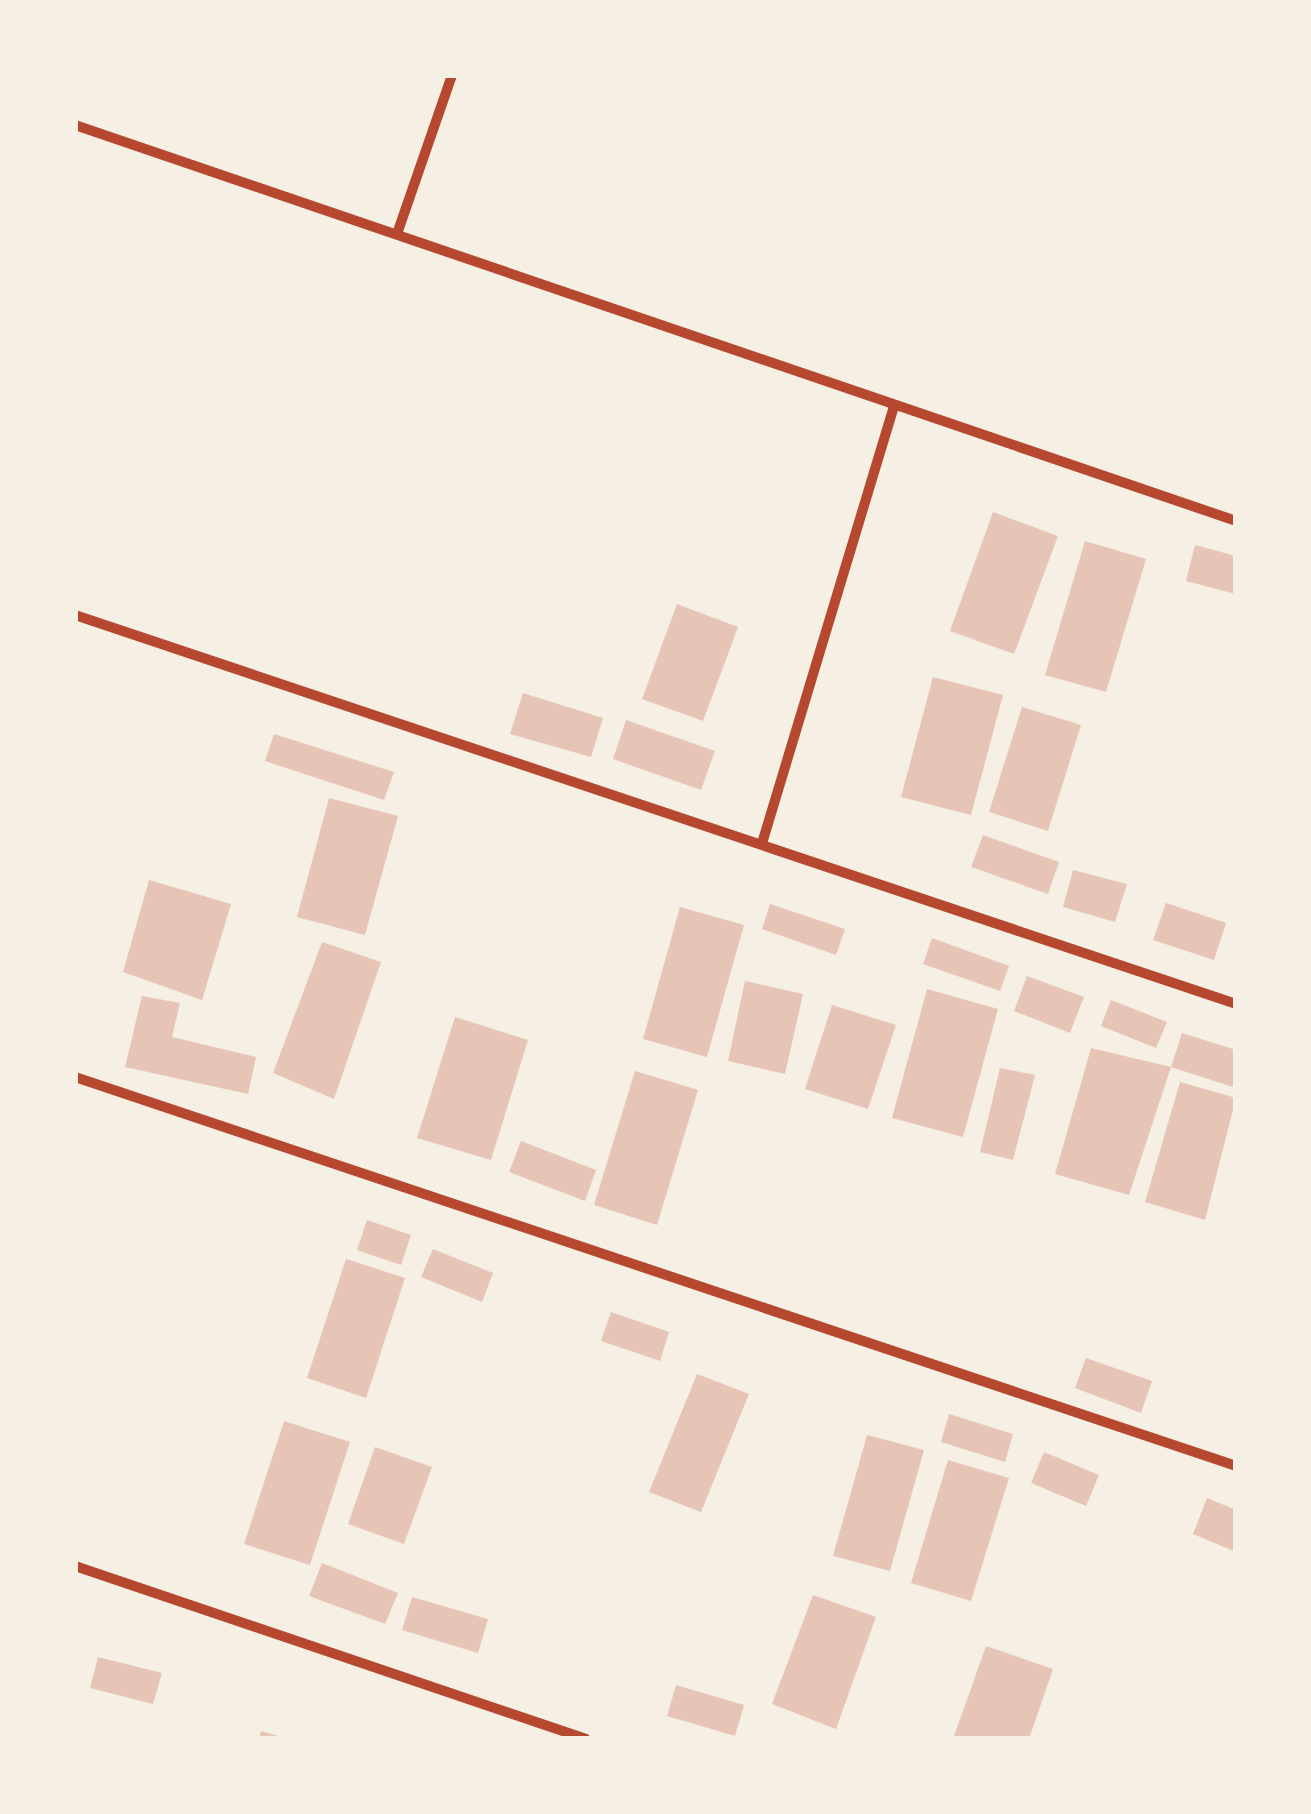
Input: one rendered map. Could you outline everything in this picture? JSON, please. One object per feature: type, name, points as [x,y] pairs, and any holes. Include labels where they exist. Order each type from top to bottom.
[{"type":"street","points":[[398,231],[452,75]]},
{"type":"street","points":[[75,125],[398,231],[893,409],[1236,520]]},
{"type":"street","points":[[763,840],[893,409]]},
{"type":"street","points":[[75,616],[763,840],[1236,1004]]},
{"type":"street","points":[[75,1077],[1236,1466]]},
{"type":"street","points":[[75,1566],[586,1739]]},
{"type":"building","points":[[993,512],[1058,536],[1014,654],[950,631]]},
{"type":"building","points":[[1085,541],[1146,559],[1106,692],[1045,675]]},
{"type":"building","points":[[1195,545],[1236,556],[1236,594],[1186,581]]},
{"type":"building","points":[[677,604],[738,627],[703,721],[642,699]]},
{"type":"building","points":[[933,677],[1003,695],[971,815],[901,797]]},
{"type":"building","points":[[523,693],[603,718],[591,757],[510,734]]},
{"type":"building","points":[[1022,707],[1081,725],[1048,831],[989,812]]},
{"type":"building","points":[[626,720],[715,751],[701,790],[613,759]]},
{"type":"building","points":[[274,734],[394,772],[384,800],[265,761]]},
{"type":"building","points":[[329,798],[398,816],[365,935],[297,917]]},
{"type":"building","points":[[983,835],[1059,862],[1048,894],[971,867]]},
{"type":"building","points":[[1073,870],[1127,884],[1115,922],[1063,907]]},
{"type":"building","points":[[149,880],[231,904],[202,1000],[123,972]]},
{"type":"building","points":[[1166,903],[1226,923],[1214,960],[1153,940]]},
{"type":"building","points":[[770,904],[845,929],[836,955],[762,929]]},
{"type":"building","points":[[680,907],[744,925],[707,1057],[643,1039]]},
{"type":"building","points":[[932,938],[1009,966],[1000,991],[923,964]]},
{"type":"building","points":[[322,942],[381,962],[334,1099],[273,1073]]},
{"type":"building","points":[[1027,976],[1084,997],[1070,1033],[1014,1011]]},
{"type":"building","points":[[745,981],[803,994],[785,1074],[728,1061]]},
{"type":"building","points":[[927,989],[998,1009],[963,1137],[892,1118]]},
{"type":"building","points":[[142,996],[180,1003],[172,1037],[256,1057],[248,1094],[125,1067]]},
{"type":"building","points":[[1111,1000],[1167,1022],[1156,1048],[1101,1026]]},
{"type":"building","points":[[832,1005],[896,1025],[868,1109],[805,1089]]},
{"type":"building","points":[[455,1017],[528,1040],[491,1160],[417,1138]]},
{"type":"building","points":[[1182,1033],[1236,1050],[1236,1088],[1171,1067]]},
{"type":"building","points":[[1091,1048],[1171,1067],[1129,1195],[1055,1174]]},
{"type":"building","points":[[1000,1068],[1035,1075],[1013,1160],[980,1152]]},
{"type":"building","points":[[635,1071],[698,1090],[657,1225],[594,1205]]},
{"type":"building","points":[[1180,1082],[1236,1098],[1205,1220],[1145,1202]]},
{"type":"building","points":[[521,1141],[596,1170],[585,1201],[509,1172]]},
{"type":"building","points":[[367,1220],[411,1235],[401,1265],[357,1250]]},
{"type":"building","points":[[433,1249],[493,1273],[482,1302],[421,1277]]},
{"type":"building","points":[[346,1259],[405,1278],[366,1398],[307,1378]]},
{"type":"building","points":[[611,1312],[669,1332],[660,1361],[601,1341]]},
{"type":"building","points":[[1086,1358],[1152,1381],[1141,1413],[1075,1388]]},
{"type":"building","points":[[697,1374],[749,1394],[701,1512],[649,1492]]},
{"type":"building","points":[[949,1414],[1013,1434],[1005,1462],[941,1442]]},
{"type":"building","points":[[284,1421],[350,1442],[310,1565],[244,1544]]},
{"type":"building","points":[[867,1435],[924,1450],[890,1571],[833,1556]]},
{"type":"building","points":[[375,1447],[432,1467],[404,1544],[348,1524]]},
{"type":"building","points":[[1044,1452],[1099,1475],[1086,1506],[1031,1483]]},
{"type":"building","points":[[948,1460],[1009,1478],[971,1601],[911,1583]]},
{"type":"building","points":[[1207,1498],[1236,1510],[1236,1552],[1193,1534]]},
{"type":"building","points":[[322,1563],[398,1593],[385,1624],[309,1596]]},
{"type":"building","points":[[813,1595],[876,1617],[836,1729],[772,1704]]},
{"type":"building","points":[[412,1597],[488,1619],[478,1653],[402,1630]]},
{"type":"building","points":[[986,1646],[1053,1669],[1029,1739],[953,1739]]},
{"type":"building","points":[[98,1657],[162,1673],[153,1704],[90,1688]]},
{"type":"building","points":[[676,1685],[744,1705],[735,1736],[667,1716]]},
{"type":"building","points":[[261,1731],[285,1738],[285,1739],[259,1739]]}]
